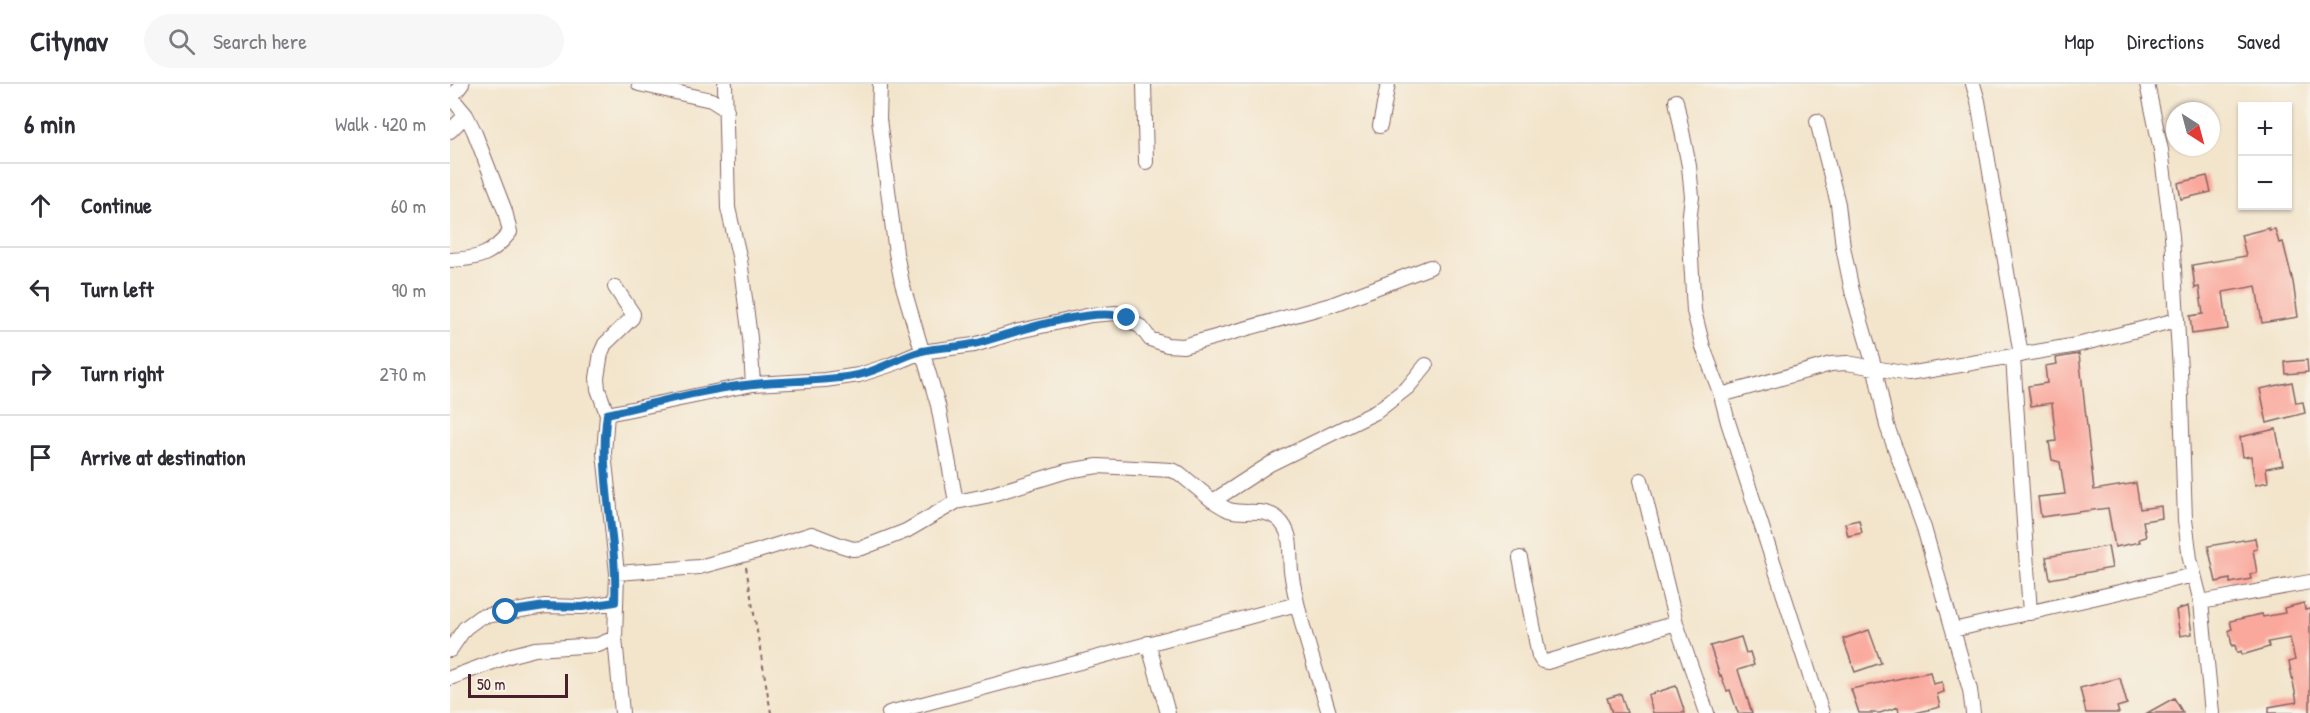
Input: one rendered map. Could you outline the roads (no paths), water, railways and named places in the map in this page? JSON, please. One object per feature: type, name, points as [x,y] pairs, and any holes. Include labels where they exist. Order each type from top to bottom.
[{"type":"street","points":[[450,260],[485,255],[499,247],[510,232],[505,211],[466,115],[451,97],[462,84]]},
{"type":"street","points":[[639,84],[711,100],[727,110]]},
{"type":"street","points":[[724,84],[727,110],[725,149],[728,208],[740,260],[750,338],[753,384]]},
{"type":"street","points":[[879,84],[879,119],[896,253],[921,352],[938,405],[956,502]]},
{"type":"street","points":[[1144,84],[1146,162]]},
{"type":"street","points":[[1380,126],[1388,84]]},
{"type":"street","points":[[1972,84],[1978,101],[2017,356],[2030,613]]},
{"type":"street","points":[[2149,85],[2161,150],[2169,215],[2177,320],[2184,520],[2201,602],[2211,712]]},
{"type":"street","points":[[1676,101],[1689,166],[1692,197],[1689,222],[1694,311],[1703,347],[1721,394],[1822,713]]},
{"type":"street","points":[[450,131],[466,115]]},
{"type":"street","points":[[1816,121],[1838,204],[1843,247],[1852,291],[1875,369],[1887,426],[1924,528],[1970,690],[1973,713]]},
{"type":"street","points":[[607,414],[753,384],[825,380],[859,375],[890,366],[921,352],[974,345],[1029,328],[1091,315],[1116,314],[1141,327],[1150,339],[1167,345],[1183,346],[1331,305],[1430,267]]},
{"type":"street","points":[[615,287],[633,314],[632,318],[605,344],[601,353],[597,378],[607,414],[604,453],[617,573],[615,638],[622,713]]},
{"type":"street","points":[[1721,394],[1832,364],[1847,363],[1908,374],[2077,345],[2177,320]]},
{"type":"street","points":[[1213,501],[1270,465],[1376,412],[1408,387],[1426,365]]},
{"type":"street","points":[[617,573],[699,567],[812,534],[853,549],[862,548],[906,531],[956,502],[986,496],[1067,471],[1098,466],[1171,470],[1179,473],[1213,501],[1229,510],[1262,512],[1277,518],[1286,529],[1291,546],[1291,567],[1297,604],[1329,713]]},
{"type":"street","points":[[1641,480],[1676,623],[1707,713]]},
{"type":"street","points":[[1520,558],[1539,656],[1542,661],[1547,662],[1676,623]]},
{"type":"street","points":[[1953,630],[2194,575]]},
{"type":"street","points":[[2201,602],[2310,582]]},
{"type":"street","points":[[450,650],[465,628],[480,617],[545,606],[582,607],[615,602]]},
{"type":"street","points":[[889,713],[1297,604]]},
{"type":"street","points":[[450,678],[535,649],[598,645],[615,638]]},
{"type":"street","points":[[1148,643],[1168,713]]}]
